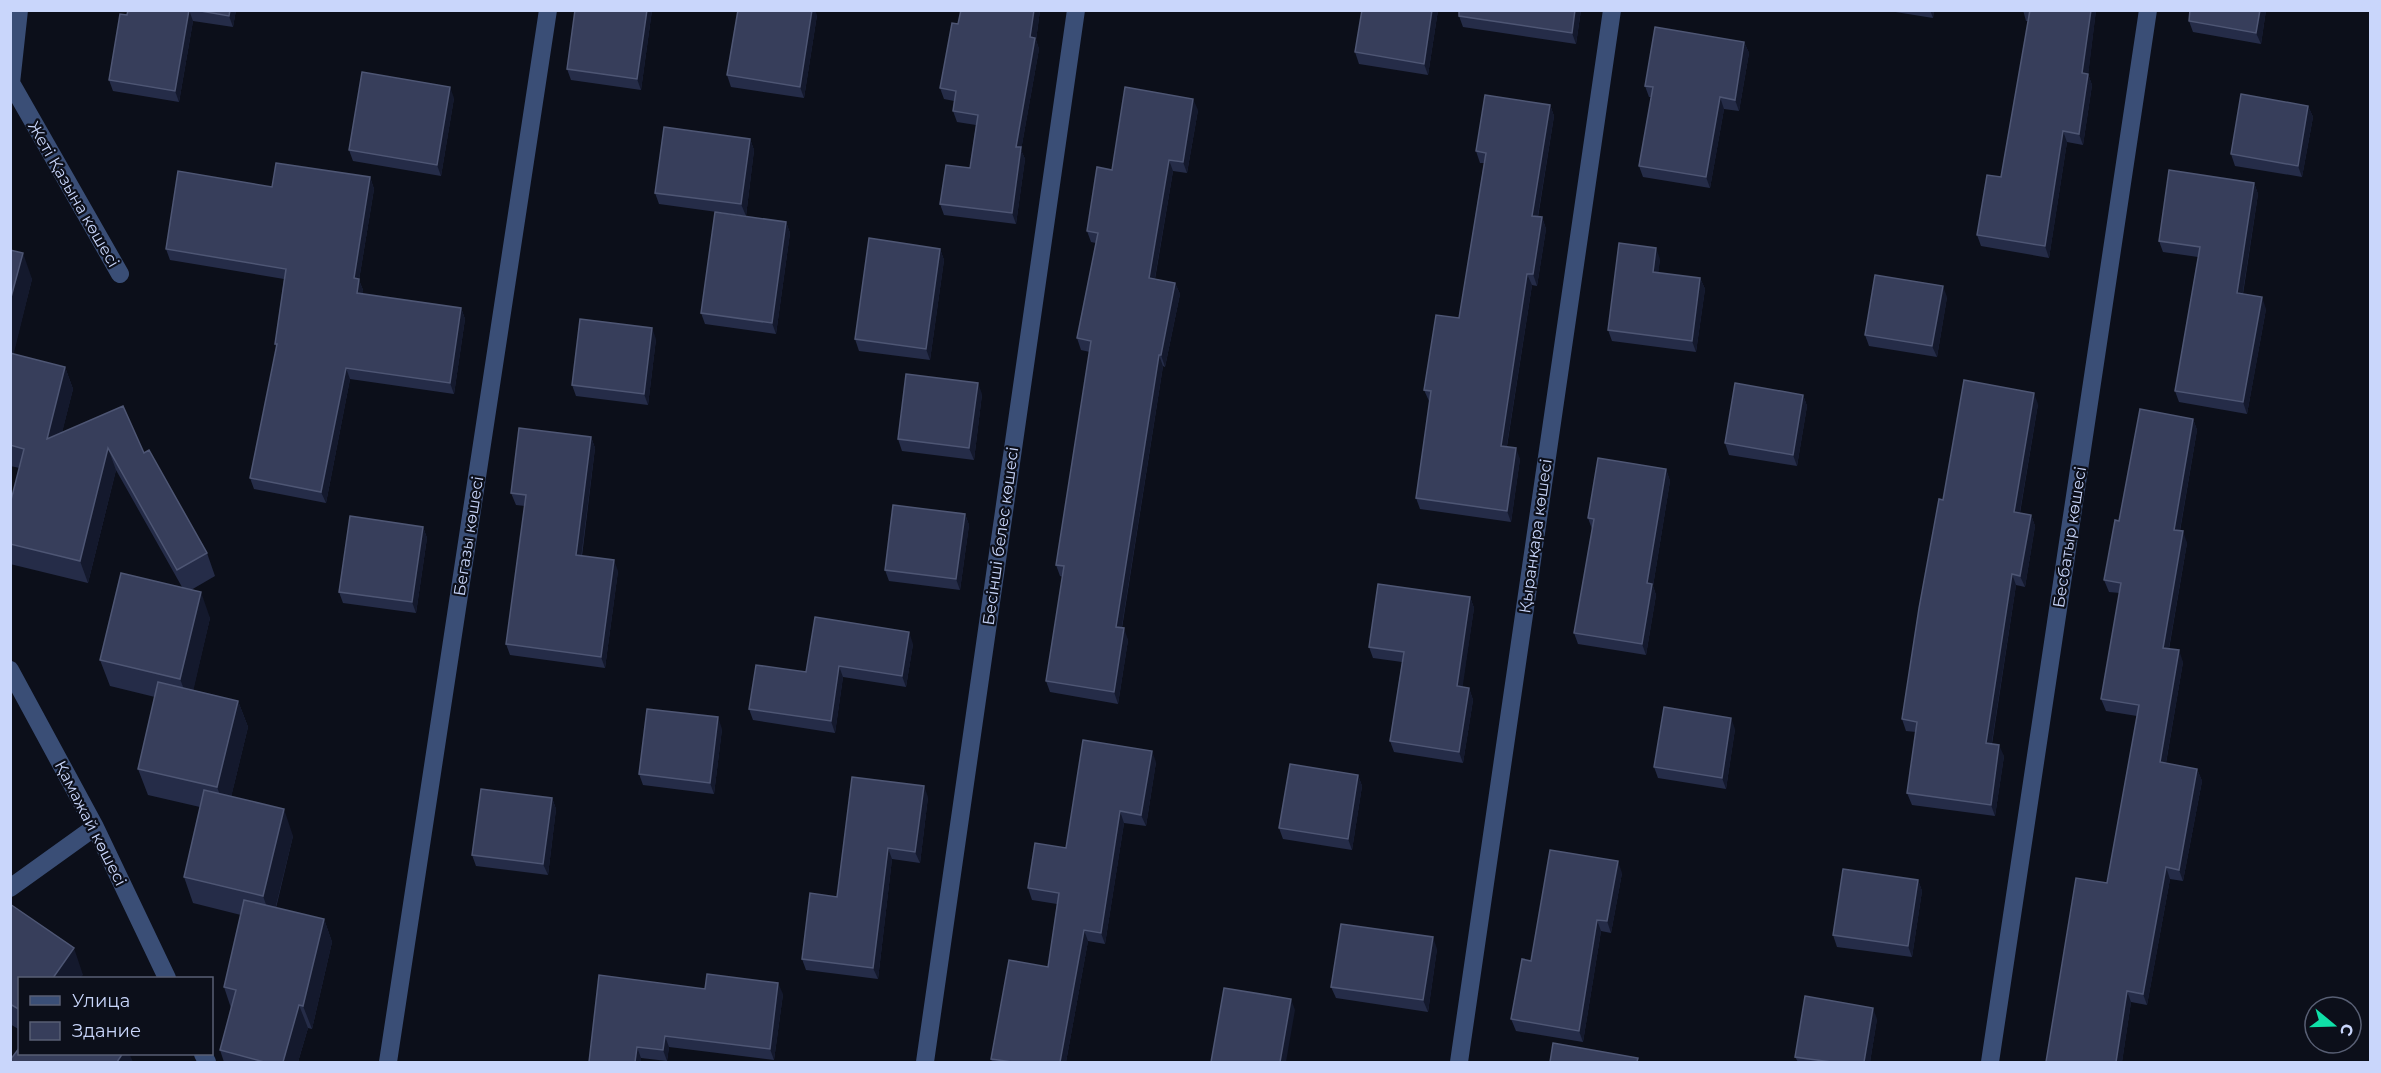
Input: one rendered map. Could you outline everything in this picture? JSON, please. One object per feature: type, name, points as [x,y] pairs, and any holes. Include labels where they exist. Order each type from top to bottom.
[{"type":"street","name":"Жеті Қазына көшесі","points":[[19,10],[11,83],[120,274]]},
{"type":"street","name":"Бегазы көшесі","points":[[388,1062],[548,10]]},
{"type":"street","name":"Бесінші белес көшесі","points":[[925,1062],[1076,10]]},
{"type":"street","name":"Қыранқара көшесі","points":[[1459,1062],[1612,10]]},
{"type":"street","name":"Бесбатыр көшесі","points":[[1990,1062],[2148,10]]},
{"type":"street","name":"Қамажай көшесі","points":[[10,670],[95,827],[167,977]]},
{"type":"street","points":[[10,888],[95,827]]},
{"type":"building","points":[[128,10],[189,10],[175,91],[109,80],[120,14],[127,15]]},
{"type":"building","points":[[195,10],[230,10],[229,16]]},
{"type":"building","points":[[575,10],[647,10],[637,79],[567,69]]},
{"type":"building","points":[[738,10],[812,10],[800,87],[727,75]]},
{"type":"building","points":[[961,10],[1034,10],[1030,37],[1035,38],[1016,147],[1021,147],[1012,213],[940,204],[946,165],[970,168],[978,115],[953,111],[956,91],[940,88],[952,23],[958,24]]},
{"type":"building","points":[[1362,10],[1432,10],[1424,64],[1355,52]]},
{"type":"building","points":[[1459,10],[1575,10],[1572,33],[1459,16]]},
{"type":"building","points":[[2030,10],[2091,10],[2082,73],[2088,74],[2079,134],[2063,131],[2045,246],[1977,235],[1987,175],[2001,177]]},
{"type":"building","points":[[2190,10],[2260,10],[2256,33],[2189,21]]},
{"type":"building","points":[[1655,27],[1744,42],[1735,100],[1720,97],[1706,177],[1639,166],[1653,87],[1645,86]]},
{"type":"building","points":[[362,72],[450,87],[437,165],[349,150]]},
{"type":"building","points":[[1125,87],[1193,99],[1183,162],[1169,160],[1149,278],[1175,283],[1161,355],[1159,355],[1116,627],[1124,628],[1114,692],[1046,681],[1064,566],[1056,565],[1091,341],[1077,338],[1098,233],[1087,231],[1097,167],[1112,170]]},
{"type":"building","points":[[2241,94],[2308,106],[2298,166],[2231,154]]},
{"type":"building","points":[[1485,95],[1550,105],[1532,216],[1542,217],[1533,274],[1527,274],[1501,446],[1516,448],[1507,511],[1416,498],[1431,391],[1424,390],[1436,315],[1459,318],[1486,153],[1476,151]]},
{"type":"building","points":[[664,127],[750,139],[741,204],[655,193]]},
{"type":"building","points":[[276,163],[370,177],[354,278],[359,279],[357,293],[461,308],[450,383],[346,368],[321,492],[250,478],[277,344],[275,344],[286,269],[166,249],[178,171],[272,187]]},
{"type":"building","points":[[2169,170],[2254,183],[2237,293],[2262,297],[2243,402],[2175,391],[2200,247],[2159,241]]},
{"type":"building","points":[[715,212],[786,222],[772,323],[701,313]]},
{"type":"building","points":[[869,238],[940,249],[926,349],[855,339]]},
{"type":"building","points":[[1619,243],[1656,248],[1653,272],[1700,278],[1692,341],[1608,330]]},
{"type":"building","points":[[10,250],[23,253],[10,301]]},
{"type":"building","points":[[1875,275],[1943,286],[1932,346],[1865,335]]},
{"type":"building","points":[[580,319],[652,328],[644,394],[572,385]]},
{"type":"building","points":[[10,353],[65,367],[47,439],[123,406],[144,453],[149,450],[207,553],[177,570],[108,448],[80,561],[10,544],[10,504],[24,449],[10,445]]},
{"type":"building","points":[[906,374],[978,383],[969,448],[898,439]]},
{"type":"building","points":[[1964,380],[2034,393],[2014,512],[2031,515],[2020,576],[2012,574],[1986,743],[1999,745],[1991,805],[1907,793],[1917,722],[1902,719],[1919,608],[1939,499],[1943,500]]},
{"type":"building","points":[[1735,383],[1803,395],[1793,455],[1725,443]]},
{"type":"building","points":[[2140,409],[2193,419],[2174,530],[2183,531],[2163,648],[2179,650],[2160,762],[2197,769],[2179,870],[2166,867],[2143,994],[2127,991],[2116,1062],[2046,1062],[2076,878],[2107,883],[2139,705],[2101,699],[2121,583],[2104,580],[2115,520],[2119,521]]},
{"type":"building","points":[[519,428],[591,437],[576,555],[614,560],[601,657],[506,644],[526,495],[511,493]]},
{"type":"building","points":[[1598,458],[1666,469],[1647,583],[1652,584],[1642,644],[1574,633],[1594,519],[1588,518]]},
{"type":"building","points":[[893,505],[965,514],[956,579],[885,570]]},
{"type":"building","points":[[350,516],[423,527],[412,602],[339,592]]},
{"type":"building","points":[[121,573],[201,592],[180,679],[100,660]]},
{"type":"building","points":[[1378,584],[1470,597],[1457,686],[1469,688],[1459,752],[1390,741],[1404,652],[1369,647]]},
{"type":"building","points":[[815,617],[909,632],[902,676],[839,666],[831,721],[749,709],[756,665],[806,672]]},
{"type":"building","points":[[158,682],[238,701],[217,787],[138,769]]},
{"type":"building","points":[[1664,707],[1731,718],[1722,778],[1654,767]]},
{"type":"building","points":[[647,709],[718,717],[710,783],[639,774]]},
{"type":"building","points":[[1083,740],[1152,751],[1141,815],[1120,811],[1101,933],[1084,930],[1060,1062],[1012,1062],[991,1059],[1009,960],[1048,967],[1059,893],[1028,888],[1035,843],[1066,848]]},
{"type":"building","points":[[1290,764],[1358,775],[1348,839],[1279,828]]},
{"type":"building","points":[[852,777],[924,786],[915,852],[888,848],[873,968],[802,959],[810,893],[837,897]]},
{"type":"building","points":[[481,789],[552,798],[543,864],[472,855]]},
{"type":"building","points":[[204,790],[284,809],[263,896],[184,877]]},
{"type":"building","points":[[1550,850],[1618,861],[1607,921],[1597,920],[1579,1031],[1511,1019],[1522,959],[1531,961]]},
{"type":"building","points":[[1843,869],[1918,880],[1908,946],[1833,935]]},
{"type":"building","points":[[244,900],[324,919],[303,1006],[299,1005],[283,1062],[264,1062],[220,1050],[236,990],[224,987]]},
{"type":"building","points":[[10,904],[74,948],[54,977],[18,977],[18,1009],[10,1004]]},
{"type":"building","points":[[1341,924],[1433,937],[1423,1000],[1331,987]]},
{"type":"building","points":[[707,974],[778,983],[770,1049],[665,1036],[663,1050],[637,1047],[635,1062],[589,1062],[599,975],[705,989]]},
{"type":"building","points":[[1224,988],[1291,999],[1280,1062],[1211,1062]]},
{"type":"building","points":[[1805,996],[1873,1008],[1864,1062],[1831,1062],[1795,1057]]},
{"type":"building","points":[[1553,1043],[1638,1058],[1637,1062],[1550,1062]]},
{"type":"building","points":[[18,1050],[18,1055],[122,1055],[117,1062],[10,1062]]}]
